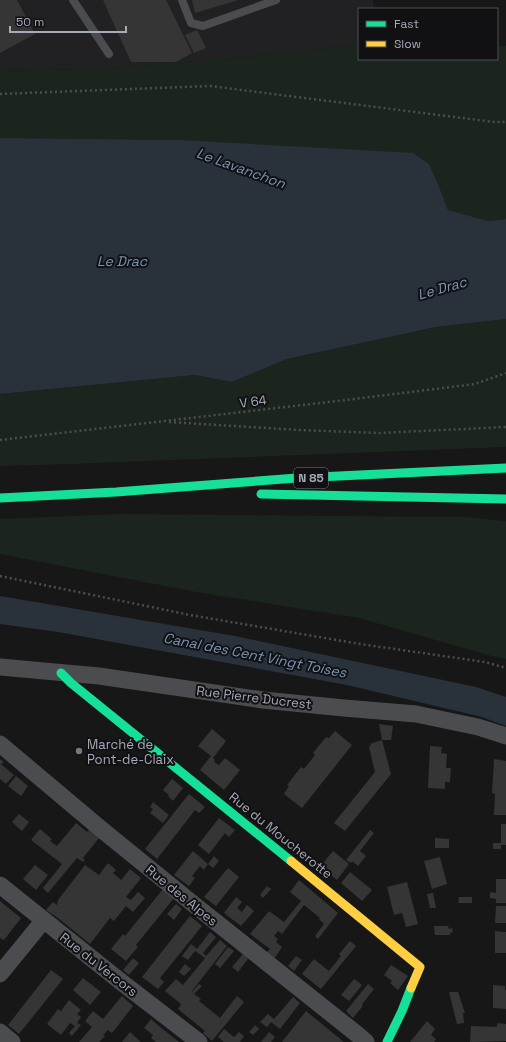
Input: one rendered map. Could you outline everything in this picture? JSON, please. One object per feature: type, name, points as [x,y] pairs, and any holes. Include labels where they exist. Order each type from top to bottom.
[{"type":"main road","name":"N 85","points":[[0,498],[116,492],[297,478],[506,468]]},
{"type":"main road","name":"N 85","points":[[116,492],[210,494]]},
{"type":"main road","name":"N 85","points":[[250,494],[506,499]]},
{"type":"main road","name":"Rue du Moucherotte","points":[[61,673],[71,683],[420,967],[402,1011],[387,1042]]},
{"type":"street","name":"Rue Pierre Ducrest","points":[[0,667],[100,676],[263,700],[416,714],[478,727],[506,736]]},
{"type":"street","name":"Rue des Alpes","points":[[0,744],[107,834],[366,1042]]},
{"type":"street","name":"Rue du Vercors","points":[[0,884],[120,981],[199,1042]]},
{"type":"street","points":[[0,974],[44,920]]},
{"type":"street","points":[[0,1032],[12,1042]]},
{"type":"lane","points":[[74,0],[108,54]]},
{"type":"lane","points":[[182,0],[191,23],[203,26],[276,0]]},
{"type":"path","points":[[0,94],[210,86],[494,122],[506,122]]},
{"type":"path","name":"V 64","points":[[0,440],[475,384],[506,373]]},
{"type":"path","points":[[162,422],[379,433],[506,427]]},
{"type":"path","points":[[0,576],[190,616],[485,662],[506,668]]},
{"type":"shaded area","points":[[0,0],[373,0],[374,8],[358,8],[358,45],[225,59],[85,69],[0,71]]},
{"type":"shaded area","points":[[358,45],[358,60],[498,60],[498,46],[506,46],[506,219],[488,221],[448,210],[429,164],[179,140],[0,138],[0,71],[85,69],[225,59]]},
{"type":"shaded area","points":[[506,319],[506,447],[0,466],[0,394],[195,375],[232,382],[287,359],[436,327]]},
{"type":"shaded area","points":[[120,514],[465,517],[506,521],[506,659],[359,618],[196,592],[0,554],[0,519]]},
{"type":"water","name":"Le Drac","points":[[0,138],[179,140],[413,153],[429,164],[448,210],[488,221],[506,219],[506,319],[436,327],[287,359],[232,382],[195,375],[0,394]]},
{"type":"water","name":"Canal des Cent Vingt Toises","points":[[0,596],[235,636],[476,687],[506,697],[506,726],[482,717],[347,685],[58,632],[0,624]]},
{"type":"building","points":[[0,0],[17,0],[35,34],[0,53]]},
{"type":"building","points":[[103,0],[166,0],[192,53],[176,62],[131,62]]},
{"type":"building","points":[[192,0],[238,0],[195,13]]},
{"type":"building","points":[[197,30],[206,48],[194,53],[185,35]]},
{"type":"building","points":[[379,724],[393,726],[391,740],[382,740]]},
{"type":"building","points":[[212,729],[226,741],[213,758],[215,760],[214,762],[219,765],[225,758],[240,770],[224,790],[200,770],[211,756],[198,746]]},
{"type":"building","points":[[335,731],[352,745],[302,808],[284,794],[289,786],[287,785],[301,767],[304,769],[315,755],[313,753],[326,737],[329,738]]},
{"type":"building","points":[[382,740],[391,774],[345,831],[334,823],[375,772],[369,747],[371,745],[370,744]]},
{"type":"building","points":[[430,746],[442,747],[441,753],[447,754],[446,768],[451,768],[450,782],[445,782],[445,789],[428,788]]},
{"type":"building","points":[[0,759],[4,762],[1,764],[14,775],[6,784],[0,779]]},
{"type":"building","points":[[494,759],[506,761],[506,815],[494,815],[495,794],[492,793]]},
{"type":"building","points":[[16,776],[28,786],[21,796],[8,786]]},
{"type":"building","points":[[172,779],[183,788],[173,801],[163,790]]},
{"type":"building","points":[[189,794],[205,807],[199,813],[195,810],[157,859],[145,849]]},
{"type":"building","points":[[153,802],[169,815],[163,823],[150,813],[153,809],[150,807]]},
{"type":"building","points":[[19,814],[29,822],[22,831],[12,822]]},
{"type":"building","points":[[219,818],[235,830],[229,837],[225,833],[209,854],[198,845]]},
{"type":"building","points":[[76,823],[87,832],[89,830],[99,838],[83,858],[85,860],[83,862],[77,858],[48,893],[43,888],[62,864],[31,840],[40,829],[52,839],[50,841],[57,846]]},
{"type":"building","points":[[501,824],[506,824],[506,845],[501,845],[501,849],[493,849],[493,843],[501,843]]},
{"type":"building","points":[[370,830],[374,833],[360,851],[366,856],[358,866],[352,861],[351,863],[346,860]]},
{"type":"building","points":[[435,838],[449,839],[449,848],[435,848]]},
{"type":"building","points":[[193,851],[208,864],[204,870],[200,866],[192,876],[195,878],[189,886],[174,875]]},
{"type":"building","points":[[333,851],[349,864],[337,880],[320,867]]},
{"type":"building","points":[[214,856],[219,861],[213,868],[208,864]]},
{"type":"building","points":[[440,857],[447,884],[432,889],[424,861]]},
{"type":"building","points":[[108,863],[116,870],[113,873],[121,880],[130,869],[141,878],[126,897],[131,900],[138,892],[145,898],[133,912],[126,906],[114,921],[110,918],[90,944],[46,910],[53,902],[57,905],[58,900],[85,865],[99,875]]},
{"type":"building","points":[[35,865],[48,875],[36,890],[23,879]]},
{"type":"building","points":[[228,868],[239,877],[216,906],[204,897]]},
{"type":"building","points":[[350,872],[372,890],[362,901],[341,883]]},
{"type":"building","points":[[496,879],[506,879],[506,903],[496,903],[496,899],[490,898],[490,892],[496,893]]},
{"type":"building","points":[[299,880],[338,913],[318,939],[315,936],[324,924],[319,919],[320,918],[304,905],[282,934],[278,931],[274,936],[278,939],[276,942],[282,947],[274,959],[266,953],[270,949],[250,934],[269,911],[284,922],[301,901],[290,892]]},
{"type":"building","points":[[407,882],[418,924],[406,927],[402,913],[394,915],[387,887]]},
{"type":"building","points":[[267,886],[271,889],[263,898],[260,895]]},
{"type":"building","points":[[163,889],[174,898],[136,945],[138,947],[126,961],[111,949],[123,934],[125,936]]},
{"type":"building","points":[[433,893],[436,908],[430,908],[427,894]]},
{"type":"building","points":[[236,897],[242,902],[237,908],[242,912],[247,905],[254,911],[241,926],[224,913]]},
{"type":"building","points":[[459,897],[472,897],[472,903],[458,903]]},
{"type":"building","points":[[0,901],[21,918],[4,940],[0,938]]},
{"type":"building","points":[[176,904],[182,909],[174,920],[167,914]]},
{"type":"building","points":[[496,906],[506,906],[506,923],[495,923]]},
{"type":"building","points":[[190,916],[202,926],[160,978],[164,982],[158,989],[142,977]]},
{"type":"building","points":[[434,926],[448,926],[449,929],[452,928],[453,932],[450,933],[450,935],[435,935]]},
{"type":"building","points":[[495,931],[506,932],[506,953],[495,953]]},
{"type":"building","points":[[210,932],[216,937],[203,953],[206,956],[220,940],[227,946],[192,992],[199,984],[202,986],[194,994],[201,999],[199,1001],[220,1018],[237,996],[244,1002],[212,1041],[203,1033],[205,1031],[178,1009],[181,1004],[165,991],[176,979],[183,985],[205,958],[195,951],[188,960],[182,956],[191,944],[197,949]]},
{"type":"building","points":[[350,941],[356,946],[321,989],[302,974],[314,959],[329,971],[341,956],[339,954]]},
{"type":"building","points":[[228,947],[234,951],[220,968],[215,964]]},
{"type":"building","points":[[243,954],[248,959],[238,972],[232,967]]},
{"type":"building","points":[[296,956],[302,960],[294,971],[288,966]]},
{"type":"building","points":[[133,958],[139,963],[129,975],[123,970]]},
{"type":"building","points":[[185,964],[191,969],[184,976],[179,972]]},
{"type":"building","points":[[391,965],[408,976],[398,990],[390,983],[392,981],[384,975]]},
{"type":"building","points":[[51,970],[63,979],[19,1034],[8,1025]]},
{"type":"building","points":[[83,978],[101,992],[90,1005],[73,990]]},
{"type":"building","points":[[354,979],[362,985],[349,1001],[341,995]]},
{"type":"building","points":[[368,984],[374,989],[353,1018],[346,1011]]},
{"type":"building","points":[[493,985],[505,986],[506,1009],[493,1008]]},
{"type":"building","points":[[449,992],[458,992],[465,1013],[463,1013],[464,1023],[457,1024]]},
{"type":"building","points":[[122,996],[133,1006],[112,1033],[108,1030],[99,1042],[79,1042],[92,1027],[85,1021],[93,1011],[103,1019]]},
{"type":"building","points":[[293,997],[300,1003],[280,1029],[271,1022],[267,1027],[260,1022],[268,1014],[274,1019]]},
{"type":"building","points":[[69,1000],[81,1010],[77,1014],[81,1017],[77,1023],[81,1025],[72,1036],[69,1033],[75,1026],[70,1023],[61,1035],[47,1024],[58,1009],[61,1011]]},
{"type":"building","points":[[306,1011],[344,1042],[282,1042]]},
{"type":"building","points":[[151,1019],[179,1042],[156,1042],[151,1038],[153,1035],[144,1028]]},
{"type":"building","points":[[427,1021],[435,1029],[431,1035],[436,1039],[434,1042],[410,1042]]},
{"type":"building","points":[[497,1023],[506,1024],[506,1041],[470,1042],[471,1026],[497,1027]]},
{"type":"building","points":[[255,1025],[259,1029],[253,1035],[249,1032]]},
{"type":"building","points":[[224,1029],[234,1037],[239,1032],[244,1036],[240,1042],[224,1042],[218,1037]]},
{"type":"building","points":[[130,1032],[141,1042],[122,1042]]},
{"type":"building","points":[[269,1032],[275,1037],[271,1042],[261,1042]]},
{"type":"traffic: fast","points":[[0,498],[116,492],[297,478],[506,468]]},
{"type":"traffic: fast","points":[[261,494],[506,499]]},
{"type":"traffic: fast","points":[[61,673],[71,683],[291,861]]},
{"type":"traffic: fast","points":[[387,1042],[411,988]]},
{"type":"traffic: slow","points":[[291,861],[420,967],[411,988]]},
{"type":"place","name":"Marché de Pont-de-Claix","points":[[79,751]]},
{"type":"water label","name":"Le Lavanchon","points":[[241,168]]}]
